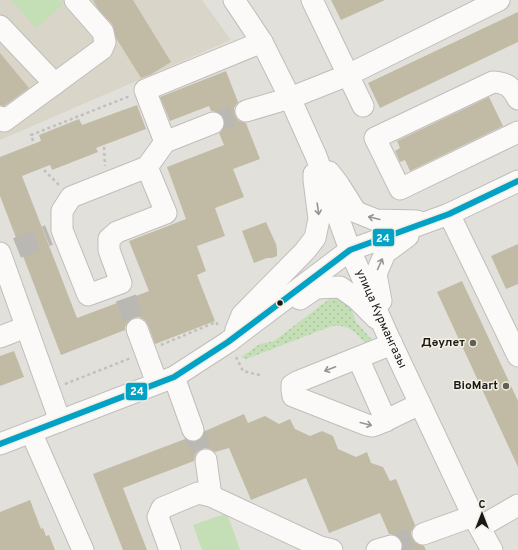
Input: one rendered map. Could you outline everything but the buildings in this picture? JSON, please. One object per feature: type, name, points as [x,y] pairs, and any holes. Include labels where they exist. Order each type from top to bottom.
[{"type":"street","points":[[0,117],[4,121],[102,49],[105,42],[103,32],[76,0]]},
{"type":"street","name":"улица Курмангазы","points":[[234,0],[262,42],[290,98],[316,156],[350,250],[420,404],[492,550]]},
{"type":"street","points":[[312,0],[364,106]]},
{"type":"street","points":[[246,111],[290,98],[348,75],[499,0]]},
{"type":"street","points":[[0,26],[54,84]]},
{"type":"street","points":[[165,142],[145,90],[262,42]]},
{"type":"street","points":[[518,99],[512,89],[510,81],[493,82],[375,138],[400,189],[518,132]]},
{"type":"street","points":[[147,167],[166,213],[117,232],[109,239],[109,250],[124,290],[88,295],[56,233],[62,211],[71,197],[147,167],[165,142],[213,123]]},
{"type":"street","points":[[316,156],[339,185],[356,212],[376,220],[427,222]]},
{"type":"street","points":[[233,346],[242,315],[305,252],[315,238],[319,219],[314,180],[316,156]]},
{"type":"street","points":[[233,346],[350,250],[449,214],[518,181]]},
{"type":"street","points":[[449,214],[518,356]]},
{"type":"street","points":[[389,336],[376,274],[385,253],[427,222]]},
{"type":"street","points":[[6,251],[26,327],[60,421]]},
{"type":"street","points":[[0,444],[166,380],[233,346],[316,288],[340,287],[357,299],[389,336]]},
{"type":"street","points":[[0,337],[26,327]]},
{"type":"street","points":[[137,329],[193,430]]},
{"type":"street","points":[[389,336],[358,358],[296,382],[292,385],[293,396],[372,426],[386,421],[420,404]]},
{"type":"street","points":[[358,358],[386,421]]},
{"type":"street","points":[[31,432],[83,550]]},
{"type":"street","points":[[206,460],[212,496]]},
{"type":"street","points":[[170,550],[158,517],[162,508],[198,493],[212,496],[324,549]]},
{"type":"street","points":[[422,534],[477,522],[518,505]]},
{"type":"path","points":[[33,141],[31,135],[145,90]]},
{"type":"path","points":[[44,170],[71,197]]},
{"type":"path","points":[[233,346],[243,371],[260,375]]},
{"type":"shaded area","points":[[0,0],[202,0],[231,40],[0,140]]},
{"type":"green space","points":[[11,0],[59,0],[63,5],[36,28]]},
{"type":"green space","points":[[338,296],[350,305],[356,322],[372,340],[364,342],[346,327],[332,326],[246,359],[241,357],[260,344],[274,341],[332,297]]},
{"type":"green space","points":[[227,513],[240,550],[202,550],[193,525]]},
{"type":"tunnel","points":[[213,123],[246,111]]},
{"type":"tunnel","points":[[17,248],[49,235]]},
{"type":"tunnel","points":[[126,298],[137,329]]},
{"type":"tunnel","points":[[193,430],[206,460]]},
{"type":"tunnel","points":[[391,546],[423,534]]},
{"type":"transit line","name":"24","points":[[0,444],[174,377],[228,342],[350,250],[449,214],[518,181]]},
{"type":"place","name":"Дәулет","points":[[473,343]]},
{"type":"place","name":"BioMart","points":[[506,386]]}]
